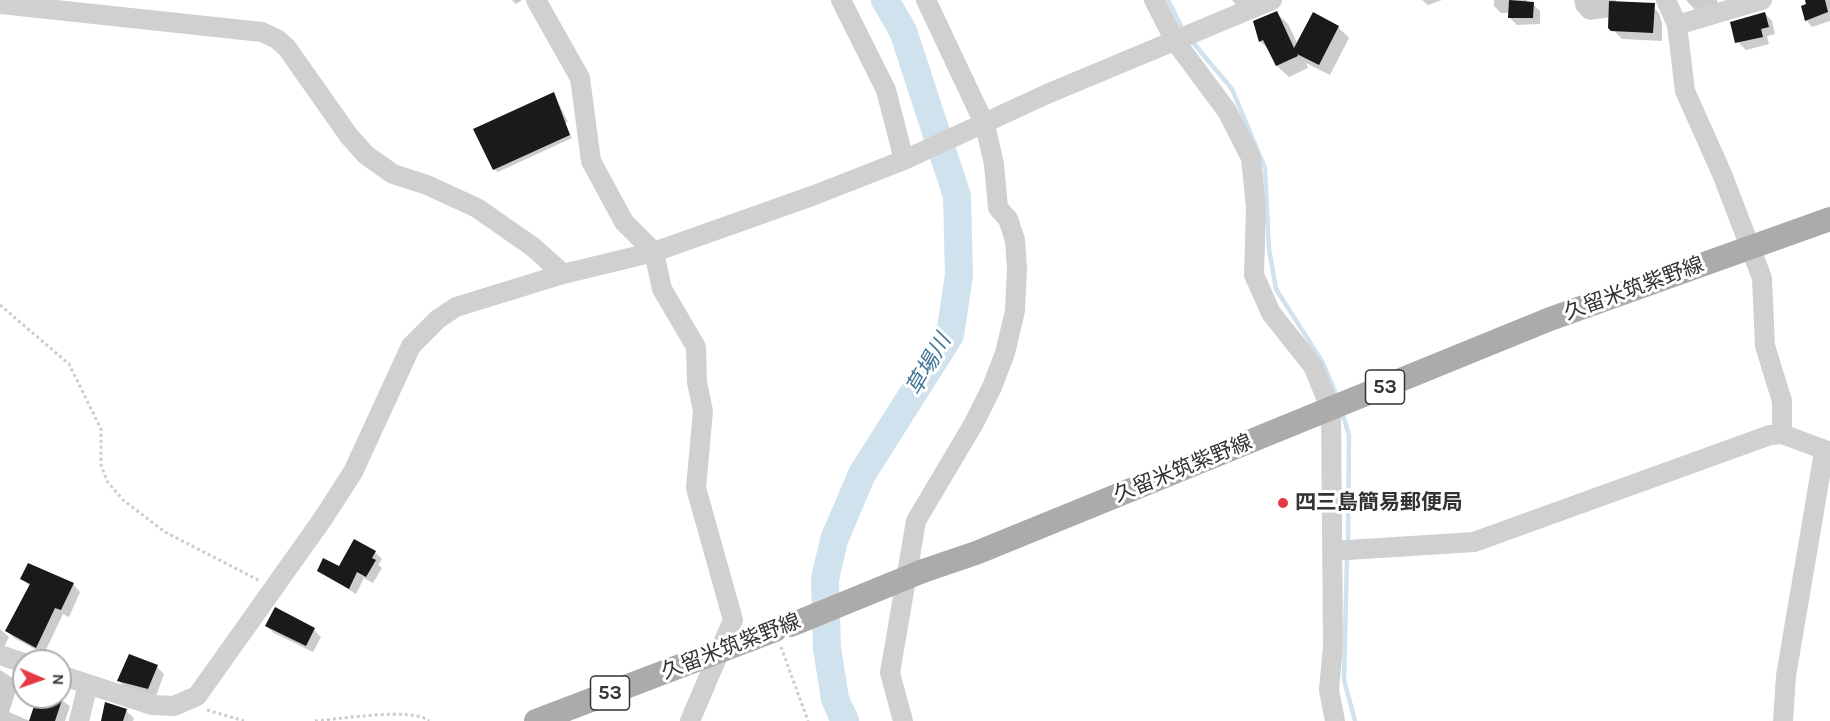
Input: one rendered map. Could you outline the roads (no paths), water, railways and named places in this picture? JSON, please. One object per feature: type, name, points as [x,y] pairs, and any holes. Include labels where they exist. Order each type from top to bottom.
[{"type":"main road","name":"久留米筑紫野線","points":[[536,721],[783,628],[923,570],[976,553],[1550,319],[1830,219]]},
{"type":"street","points":[[536,0],[580,78],[591,161],[624,222],[654,252],[662,289],[696,347],[697,382],[703,411],[696,488],[733,620],[690,721]]},
{"type":"street","points":[[841,0],[886,90],[907,159]]},
{"type":"street","points":[[903,721],[891,673],[916,521],[974,423],[992,387],[1005,353],[1015,311],[1017,268],[1015,240],[1008,219],[998,208],[994,164],[981,126],[926,0]]},
{"type":"street","points":[[1154,0],[1175,41],[1227,111],[1251,158],[1256,208],[1254,275],[1271,313],[1313,366],[1331,410],[1333,646],[1329,690],[1335,721]]},
{"type":"street","points":[[72,679],[152,705],[174,706],[197,696],[322,520],[353,472],[411,346],[438,319],[456,307],[563,274],[654,252],[907,159],[1047,94],[1272,0]]},
{"type":"street","points":[[1666,0],[1677,25],[1685,92],[1722,174],[1762,278],[1766,346],[1782,401],[1782,434]]},
{"type":"street","points":[[1677,25],[1762,0]]},
{"type":"street","points":[[0,4],[262,32],[277,39],[287,48],[349,136],[366,155],[393,174],[427,185],[477,207],[533,247],[563,274]]},
{"type":"street","points":[[1332,551],[1474,542],[1770,435],[1782,434],[1827,452],[1786,676],[1784,721]]},
{"type":"street","points":[[79,721],[88,684]]},
{"type":"waterway","name":"草場川","points":[[845,721],[835,699],[827,648],[825,579],[834,540],[862,474],[950,335],[959,275],[957,196],[903,31],[885,0]]},
{"type":"waterway","points":[[1168,0],[1184,32]]},
{"type":"waterway","points":[[1190,39],[1232,89],[1265,168],[1269,249],[1276,289],[1323,363],[1338,399]]},
{"type":"waterway","points":[[1342,412],[1349,435],[1348,544]]},
{"type":"waterway","points":[[1347,556],[1344,680],[1355,721]]},
{"type":"place","name":"四三島簡易郵便局","points":[[1283,503]]}]
